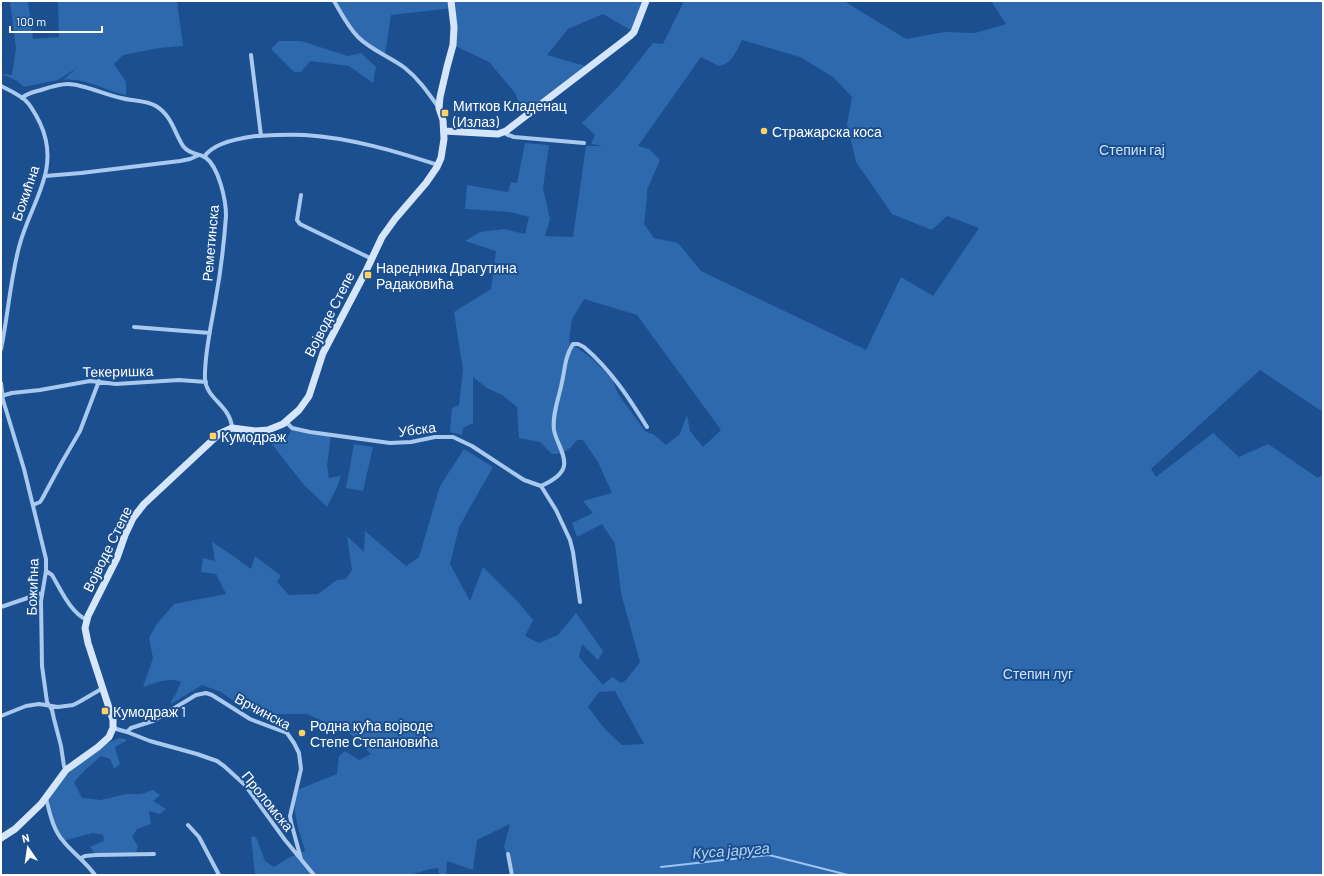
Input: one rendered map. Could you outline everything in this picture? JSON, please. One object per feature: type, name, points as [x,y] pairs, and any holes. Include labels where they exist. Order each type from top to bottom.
[{"type":"street","points":[[334,1],[357,36],[368,45],[411,73],[426,90],[440,111]]},
{"type":"street","name":"Војводе Степе","points":[[114,728],[85,628],[87,620],[117,558],[133,518],[144,504],[219,434],[232,428],[261,431],[274,428],[286,422],[299,410],[309,396],[323,353],[388,227],[426,183],[438,165],[442,151],[444,131],[440,111],[440,97],[454,44],[451,1]]},
{"type":"street","points":[[444,131],[491,134],[503,132],[630,36],[634,32],[646,1]]},
{"type":"street","points":[[251,55],[261,136]]},
{"type":"street","points":[[22,98],[26,94],[58,85],[70,84],[111,96],[148,103],[161,110],[170,119],[185,148],[194,154],[204,157],[206,154],[231,140],[246,137],[297,135],[328,137],[387,149],[438,165]]},
{"type":"street","name":"Божићна","points":[[1,86],[22,98],[33,110],[44,135],[48,155],[45,176],[41,189],[22,234],[12,279],[7,321],[1,349]]},
{"type":"street","points":[[503,132],[508,135],[519,137],[584,143]]},
{"type":"street","points":[[45,176],[180,161],[199,155]]},
{"type":"street","name":"Реметинска","points":[[204,157],[211,165],[222,185],[226,210],[221,266],[205,375],[206,382]]},
{"type":"street","points":[[301,195],[297,220],[300,224],[372,259]]},
{"type":"street","points":[[134,327],[210,333]]},
{"type":"street","points":[[580,602],[570,540],[556,510],[542,486],[557,477],[564,466],[563,457],[555,432],[554,418],[563,382],[565,362],[568,352],[573,344],[578,344],[584,347],[614,376],[647,428]]},
{"type":"street","name":"Текеришка","points":[[2,396],[12,392],[40,390],[90,381],[122,384],[179,380],[206,382]]},
{"type":"street","points":[[33,505],[40,502],[42,499],[80,431],[99,381]]},
{"type":"street","points":[[206,382],[208,390],[230,416],[232,428]]},
{"type":"street","name":"Божићна","points":[[1,383],[2,396],[33,505],[46,559],[46,571],[42,593],[41,657],[46,697],[52,710],[66,770]]},
{"type":"street","name":"Убска","points":[[286,422],[292,428],[310,432],[390,443],[411,442],[435,437],[453,437],[472,446],[524,480],[542,486]]},
{"type":"street","points":[[46,571],[52,575],[73,608],[79,615],[87,620]]},
{"type":"street","points":[[1,607],[42,593]]},
{"type":"street","points":[[1,716],[26,706],[39,704],[61,707],[76,704],[103,688]]},
{"type":"street","name":"Врчинска","points":[[126,732],[131,728],[153,721],[196,695],[206,694],[212,695],[250,719],[287,733],[298,750],[301,763],[301,775],[290,816],[302,859]]},
{"type":"street","points":[[1,838],[25,820],[46,798],[66,770],[104,742],[114,728],[126,732]]},
{"type":"street","name":"Проломска","points":[[126,732],[197,754],[217,761],[224,766],[245,785],[285,840],[314,875]]},
{"type":"street","points":[[46,798],[56,831],[63,842],[81,858],[94,875]]},
{"type":"street","points":[[188,825],[199,838],[218,875]]},
{"type":"street","points":[[81,858],[96,855],[154,854]]},
{"type":"street","points":[[508,854],[512,875]]},
{"type":"green space","points":[[10,1],[28,1],[33,39],[59,37],[58,1],[177,1],[183,46],[159,48],[123,55],[114,64],[126,82],[126,95],[87,82],[63,80],[78,67],[58,80],[24,87],[17,81],[2,74],[12,75],[16,49]]},
{"type":"green space","points":[[334,1],[646,1],[634,32],[603,14],[568,29],[547,55],[589,67],[524,116],[515,93],[489,62],[453,45],[452,8],[391,15],[385,55],[359,37]]},
{"type":"green space","name":"Степин луг","points":[[684,1],[844,1],[906,39],[944,32],[975,33],[1006,24],[991,1],[1323,1],[1323,412],[1260,370],[1151,469],[1156,477],[1213,433],[1239,457],[1268,444],[1318,478],[1323,474],[1323,875],[515,875],[504,847],[510,824],[477,840],[473,870],[447,861],[446,875],[439,875],[438,868],[410,875],[255,875],[251,836],[256,837],[265,861],[274,867],[288,858],[305,851],[295,813],[295,798],[297,790],[337,774],[339,756],[345,751],[359,760],[371,754],[349,733],[307,714],[274,714],[248,711],[221,692],[202,685],[171,704],[171,701],[181,682],[166,680],[143,687],[153,658],[149,638],[156,625],[174,604],[226,594],[216,574],[201,572],[203,558],[215,561],[212,542],[251,569],[255,556],[281,576],[277,582],[289,595],[318,594],[337,580],[346,579],[352,570],[347,536],[364,552],[365,531],[406,566],[419,557],[440,486],[464,449],[493,467],[459,527],[450,564],[470,601],[483,567],[518,602],[533,620],[525,636],[539,643],[558,635],[576,613],[603,651],[598,660],[582,644],[579,657],[603,685],[612,677],[621,683],[626,680],[640,662],[621,593],[615,544],[602,524],[577,537],[572,523],[593,513],[583,501],[612,493],[598,462],[583,440],[577,440],[569,449],[563,452],[552,454],[540,442],[519,438],[517,407],[502,395],[487,388],[473,377],[473,423],[463,428],[462,435],[450,432],[452,408],[459,405],[463,370],[454,312],[491,289],[496,251],[465,241],[480,232],[504,229],[525,234],[529,217],[510,212],[465,209],[467,185],[508,192],[511,182],[517,183],[525,143],[549,145],[543,188],[550,219],[545,236],[573,237],[586,146],[603,146],[591,144],[595,135],[582,123],[618,87],[653,43],[663,44]],"holes":[[[742,40],[800,57],[833,77],[852,97],[847,124],[856,162],[892,214],[932,230],[947,216],[979,228],[933,296],[901,277],[866,350],[701,271],[678,243],[654,238],[644,224],[647,190],[660,160],[649,149],[638,146],[701,57],[719,66],[724,64],[734,56]],[[584,299],[637,315],[721,430],[703,447],[690,431],[687,415],[680,434],[666,445],[653,434],[646,432],[618,394],[612,378],[590,357],[569,342],[572,319]],[[615,691],[644,744],[622,745],[604,728],[588,707],[599,692]]]},
{"type":"green space","points":[[279,41],[301,41],[348,56],[361,53],[376,67],[373,83],[349,66],[310,61],[301,72],[294,72],[271,49]]},
{"type":"green space","points":[[292,428],[331,435],[327,466],[329,478],[341,476],[337,488],[327,507],[304,485],[271,443],[287,439]]},
{"type":"green space","points":[[354,444],[373,447],[363,491],[346,488]]},
{"type":"green space","points":[[119,738],[126,739],[126,741],[115,748],[120,764],[114,769],[110,759],[101,756],[74,782],[82,798],[101,800],[126,794],[141,794],[153,790],[160,795],[153,801],[166,809],[160,814],[149,811],[151,824],[137,829],[132,837],[138,846],[135,855],[96,855],[90,847],[104,841],[103,835],[93,833],[63,841],[56,831],[49,800],[55,788],[70,771],[95,751]]},
{"type":"waterway","name":"Куса јаруга","points":[[661,867],[769,855],[848,875]]},
{"type":"place","name":"Митков Кладенац (Излаз)","points":[[445,113]]},
{"type":"place","name":"Стражарска коса","points":[[764,131]]},
{"type":"place","name":"Наредника Драгутина Радаковића","points":[[368,275]]},
{"type":"place","name":"Кумодраж","points":[[213,436]]},
{"type":"place","name":"Кумодраж 1","points":[[105,711]]},
{"type":"place","name":"Родна кућа војводе Степе Степановића","points":[[302,733]]},
{"type":"park label","name":"Степин гај","points":[[1132,149]]}]
